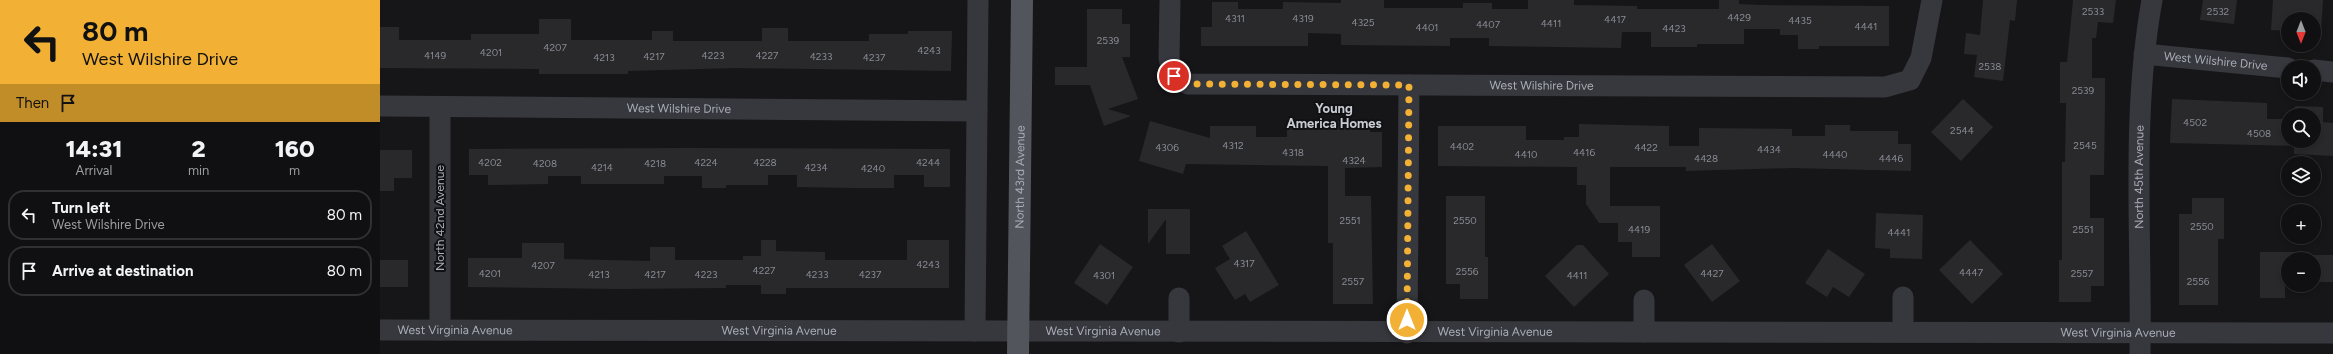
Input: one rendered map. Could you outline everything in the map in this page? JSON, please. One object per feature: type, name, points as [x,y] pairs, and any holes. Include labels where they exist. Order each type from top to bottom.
[{"type":"main road","name":"North 43rd Avenue","points":[[1018,354],[1022,0]]},
{"type":"street","points":[[975,331],[978,0]]},
{"type":"street","name":"West Wilshire Drive","points":[[1170,0],[1169,58],[1174,76],[1188,84],[1885,87],[1910,80],[1921,58],[1932,0]]},
{"type":"street","name":"North 45th Avenue","points":[[2140,354],[2139,123],[2144,54],[2152,0]]},
{"type":"street","name":"West Wilshire Drive","points":[[2144,54],[2281,67]]},
{"type":"street","points":[[2321,71],[2333,72]]},
{"type":"street","points":[[1407,333],[1409,85]]},
{"type":"street","name":"West Wilshire Drive","points":[[380,106],[977,111]]},
{"type":"street","name":"North 42nd Avenue","points":[[440,107],[440,330]]},
{"type":"street","points":[[1903,297],[1903,332]]},
{"type":"street","points":[[1179,298],[1179,332]]},
{"type":"street","points":[[1644,300],[1644,332]]},
{"type":"street","name":"West Virginia Avenue","points":[[380,330],[1407,333],[2141,331],[2333,332]]},
{"type":"building","points":[[1341,0],[1384,0],[1384,8],[1463,8],[1463,3],[1492,3],[1492,9],[1528,9],[1528,0],[1574,0],[1574,5],[1637,6],[1637,9],[1719,9],[1719,0],[1739,0],[1739,4],[1760,5],[1889,6],[1889,46],[1819,46],[1819,49],[1798,49],[1798,35],[1780,35],[1780,29],[1744,29],[1744,44],[1697,44],[1697,47],[1651,47],[1651,32],[1622,32],[1621,48],[1489,46],[1489,38],[1450,38],[1450,46],[1341,45],[1341,34],[1308,33],[1308,46],[1201,46],[1201,27],[1212,27],[1212,2],[1238,2],[1238,9],[1283,9],[1283,2],[1341,3]]},
{"type":"building","points":[[1983,0],[2017,0],[2015,21],[2010,20],[2003,81],[1974,77],[1977,55],[1964,54],[1966,33],[1980,35]]},
{"type":"building","points":[[2073,0],[2116,0],[2113,23],[2098,22],[2096,38],[2092,38],[2092,78],[2105,78],[2105,103],[2104,175],[2090,175],[2090,218],[2104,218],[2104,286],[2091,286],[2091,302],[2059,302],[2059,260],[2062,260],[2062,162],[2065,162],[2066,103],[2060,103],[2060,62],[2067,62]]},
{"type":"building","points":[[2203,0],[2237,0],[2234,24],[2200,20]]},
{"type":"building","points":[[2273,0],[2323,0],[2321,32],[2321,12],[2281,12],[2281,31],[2271,30]]},
{"type":"building","points":[[1087,9],[1122,9],[1122,24],[1130,24],[1130,57],[1122,57],[1138,99],[1108,109],[1131,116],[1104,126],[1090,85],[1055,85],[1055,67],[1087,67]]},
{"type":"building","points":[[539,19],[571,19],[571,40],[652,40],[652,31],[673,31],[673,41],[762,41],[762,28],[788,28],[788,41],[869,41],[869,34],[908,34],[908,31],[952,31],[951,71],[737,68],[628,71],[628,74],[539,74],[539,69],[380,68],[380,27],[399,27],[399,40],[471,40],[471,34],[539,34]]},
{"type":"building","points":[[1963,99],[1993,127],[1961,161],[1931,132]]},
{"type":"building","points":[[2172,99],[2267,103],[2267,119],[2281,119],[2281,146],[2170,143]]},
{"type":"building","points":[[2295,106],[2323,107],[2323,122],[2333,123],[2333,156],[2294,154],[2294,148],[2321,148],[2321,108],[2295,108]]},
{"type":"building","points":[[1150,121],[1210,138],[1210,126],[1256,126],[1256,137],[1287,137],[1287,124],[1331,124],[1331,121],[1357,121],[1357,128],[1370,128],[1370,132],[1382,132],[1382,167],[1345,168],[1345,196],[1371,196],[1373,304],[1333,304],[1333,243],[1328,243],[1328,166],[1186,164],[1183,174],[1139,161]]},
{"type":"building","points":[[1579,124],[1669,126],[1669,146],[1699,146],[1699,128],[1792,129],[1792,136],[1825,136],[1825,125],[1850,125],[1850,131],[1898,131],[1898,144],[1911,144],[1911,171],[1792,168],[1686,171],[1686,167],[1610,167],[1610,206],[1660,206],[1660,257],[1632,257],[1632,242],[1618,242],[1618,223],[1599,223],[1586,204],[1586,185],[1577,185],[1577,167],[1438,166],[1438,126],[1526,126],[1526,140],[1564,140],[1564,137],[1579,137]]},
{"type":"building","points":[[469,149],[950,149],[950,187],[924,187],[924,175],[894,175],[894,188],[797,187],[797,175],[768,175],[768,185],[726,185],[726,188],[702,188],[702,176],[664,176],[664,184],[581,184],[581,176],[548,176],[548,184],[488,185],[488,175],[469,175]]},
{"type":"building","points":[[380,150],[412,150],[412,178],[394,178],[394,191],[380,191]]},
{"type":"building","points":[[1446,196],[1485,196],[1485,257],[1488,257],[1488,299],[1460,299],[1460,284],[1446,284]]},
{"type":"building","points":[[2192,198],[2224,198],[2224,239],[2218,239],[2218,305],[2179,305],[2179,214],[2192,214]]},
{"type":"building","points":[[1148,209],[1190,209],[1190,254],[1166,254],[1166,219],[1148,244]]},
{"type":"building","points":[[1876,213],[1923,215],[1922,259],[1890,258],[1890,249],[1875,248]]},
{"type":"building","points":[[1246,231],[1279,285],[1250,302],[1245,294],[1235,300],[1215,268],[1230,259],[1222,246]]},
{"type":"building","points":[[761,240],[776,240],[776,251],[825,252],[825,260],[907,260],[907,240],[949,240],[949,288],[786,288],[786,294],[761,294],[761,285],[726,285],[726,288],[618,289],[468,287],[468,258],[522,258],[522,243],[564,243],[564,259],[650,261],[650,247],[675,247],[675,260],[743,260],[743,256],[761,256]]},
{"type":"building","points":[[1970,240],[2003,274],[1972,304],[1939,270]]},
{"type":"building","points":[[1100,244],[1133,267],[1107,305],[1074,283]]},
{"type":"building","points":[[1712,244],[1740,281],[1712,302],[1684,265]]},
{"type":"building","points":[[1577,245],[1583,245],[1609,274],[1574,307],[1545,276]]},
{"type":"building","points":[[1828,249],[1865,274],[1849,297],[1833,287],[1827,297],[1805,283]]},
{"type":"building","points":[[2260,252],[2281,252],[2281,292],[2285,292],[2285,298],[2260,298]]},
{"type":"building","points":[[2321,255],[2333,255],[2333,282],[2321,282]]},
{"type":"building","points":[[380,260],[408,260],[408,287],[380,287]]},
{"type":"district","name":"Young America Homes","points":[[1334,116]]},
{"type":"route","points":[[1174,76],[1188,84],[1409,85],[1407,320]]}]
